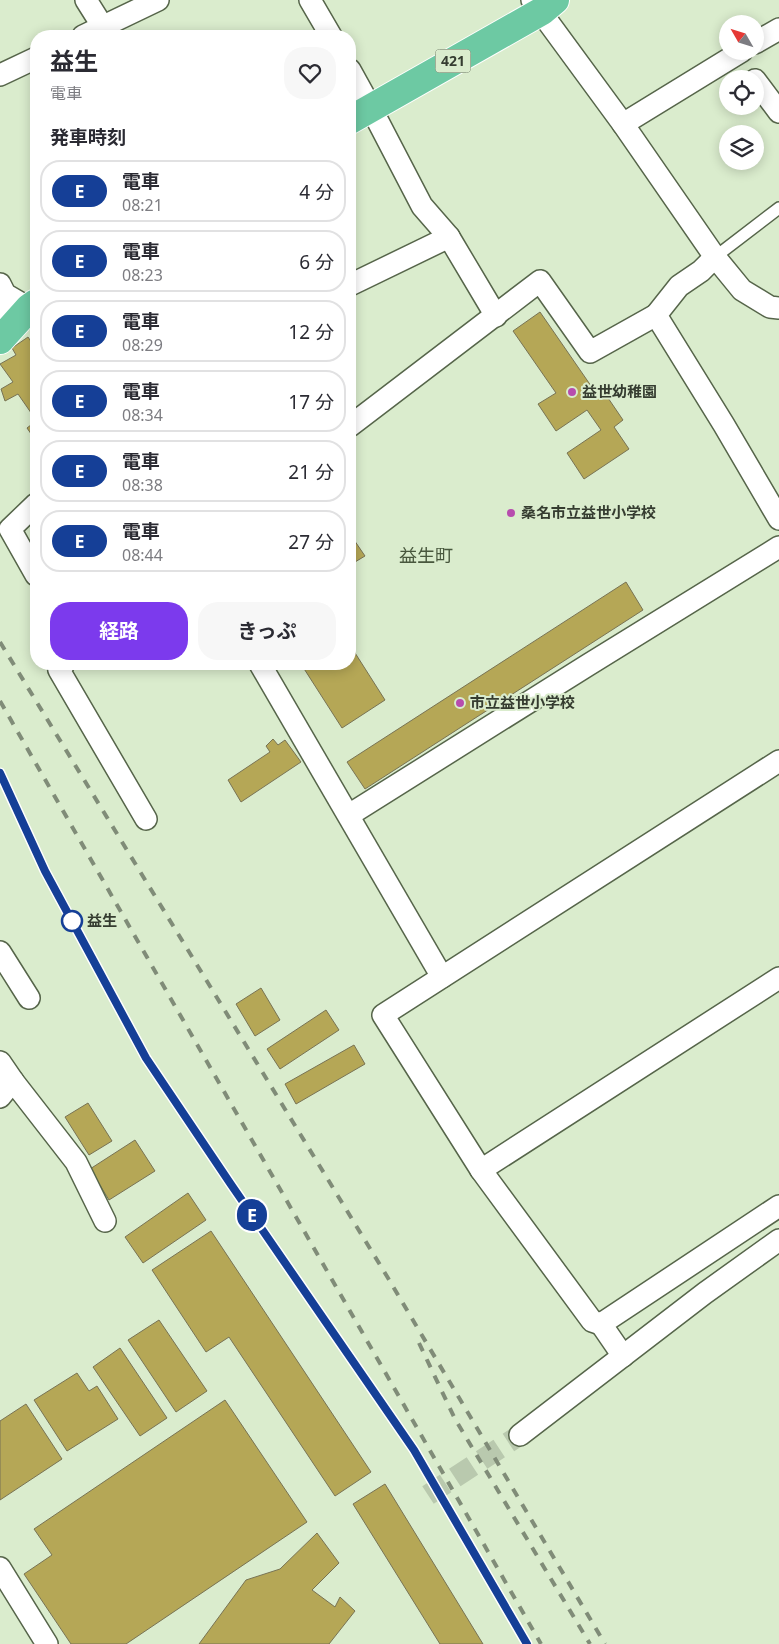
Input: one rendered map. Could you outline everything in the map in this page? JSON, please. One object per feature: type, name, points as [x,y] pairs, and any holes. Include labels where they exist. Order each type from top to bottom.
[{"type":"highway","name":"421","points":[[361,114],[543,4]]},
{"type":"highway","points":[[0,340],[24,312]]},
{"type":"street","points":[[86,0],[103,27]]},
{"type":"street","points":[[96,30],[158,0]]},
{"type":"street","points":[[310,0],[328,30]]},
{"type":"street","points":[[543,4],[622,124],[715,257],[742,290],[770,308],[779,308]]},
{"type":"street","points":[[764,38],[779,29]]},
{"type":"street","points":[[622,124],[727,60]]},
{"type":"street","points":[[0,75],[30,61]]},
{"type":"street","points":[[764,91],[779,112]]},
{"type":"street","points":[[356,94],[361,114],[422,206],[449,237],[496,316]]},
{"type":"street","points":[[356,282],[449,237]]},
{"type":"street","points":[[356,421],[540,281],[590,352],[656,315],[679,286],[715,257]]},
{"type":"street","points":[[0,284],[6,294],[24,312]]},
{"type":"street","points":[[656,315],[779,519]]},
{"type":"street","points":[[30,508],[5,527],[30,565]]},
{"type":"street","points":[[349,815],[779,547]]},
{"type":"street","points":[[59,670],[146,820]]},
{"type":"street","points":[[264,670],[442,977]]},
{"type":"street","points":[[623,1356],[601,1324],[592,1322],[481,1170],[383,1014],[779,761]]},
{"type":"street","points":[[0,952],[29,998]]},
{"type":"street","points":[[481,1170],[779,978]]},
{"type":"street","points":[[0,1062],[6,1089],[76,1162],[105,1221]]},
{"type":"street","points":[[601,1324],[779,1206]]},
{"type":"street","points":[[520,1434],[705,1293],[779,1240]]},
{"type":"street","points":[[0,1568],[47,1644]]},
{"type":"lane","points":[[715,257],[779,208]]},
{"type":"building","points":[[540,312],[598,396],[604,392],[623,420],[614,427],[629,449],[584,479],[567,453],[601,430],[587,410],[556,431],[538,404],[556,393],[513,331]]},
{"type":"building","points":[[28,337],[30,340],[30,411],[18,394],[5,401],[1,389],[13,382],[0,364],[16,355],[12,348]]},
{"type":"building","points":[[356,543],[365,556],[356,561]]},
{"type":"building","points":[[626,582],[643,610],[365,789],[347,762]]},
{"type":"building","points":[[356,654],[385,700],[342,728],[305,670],[356,670]]},
{"type":"building","points":[[273,739],[278,745],[285,740],[301,762],[241,802],[228,780],[270,752],[266,746]]},
{"type":"building","points":[[261,988],[280,1020],[255,1036],[236,1004]]},
{"type":"building","points":[[326,1010],[339,1030],[280,1069],[267,1049]]},
{"type":"building","points":[[354,1045],[365,1064],[296,1104],[285,1084]]},
{"type":"building","points":[[88,1103],[112,1141],[89,1155],[65,1117]]},
{"type":"building","points":[[135,1140],[155,1171],[109,1200],[90,1169]]},
{"type":"building","points":[[188,1193],[206,1220],[143,1263],[125,1237]]},
{"type":"building","points":[[211,1231],[371,1472],[335,1496],[229,1337],[206,1352],[152,1270]]},
{"type":"building","points":[[159,1320],[207,1391],[176,1412],[128,1340]]},
{"type":"building","points":[[120,1348],[167,1418],[140,1436],[93,1367]]},
{"type":"building","points":[[77,1373],[89,1391],[97,1386],[118,1419],[67,1451],[34,1400]]},
{"type":"building","points":[[225,1400],[307,1522],[126,1644],[71,1644],[24,1574],[52,1555],[34,1529]]},
{"type":"building","points":[[26,1404],[62,1459],[0,1500],[0,1421]]},
{"type":"building","points":[[385,1484],[483,1644],[440,1644],[353,1504]]},
{"type":"building","points":[[317,1533],[339,1563],[312,1590],[335,1607],[340,1597],[355,1611],[329,1644],[199,1644],[246,1580],[280,1569]]},
{"type":"tunnel","points":[[428,1495],[520,1435]]},
{"type":"railway","points":[[0,642],[388,1278],[605,1644]]},
{"type":"railway","points":[[0,701],[541,1644]]},
{"type":"railway","points":[[0,773],[45,871],[146,1058],[415,1450],[527,1644]]},
{"type":"railway","points":[[419,1343],[455,1419],[590,1644]]},
{"type":"train","name":"E","points":[[0,773],[45,871],[146,1058],[414,1450],[527,1644]]},
{"type":"place","name":"益世幼稚園","points":[[572,392]]},
{"type":"place","name":"桑名市立益世小学校","points":[[511,513]]},
{"type":"place","name":"市立益世小学校","points":[[460,703]]},
{"type":"place","name":"益生","points":[[72,921]]},
{"type":"district","name":"益生町","points":[[426,556]]}]
